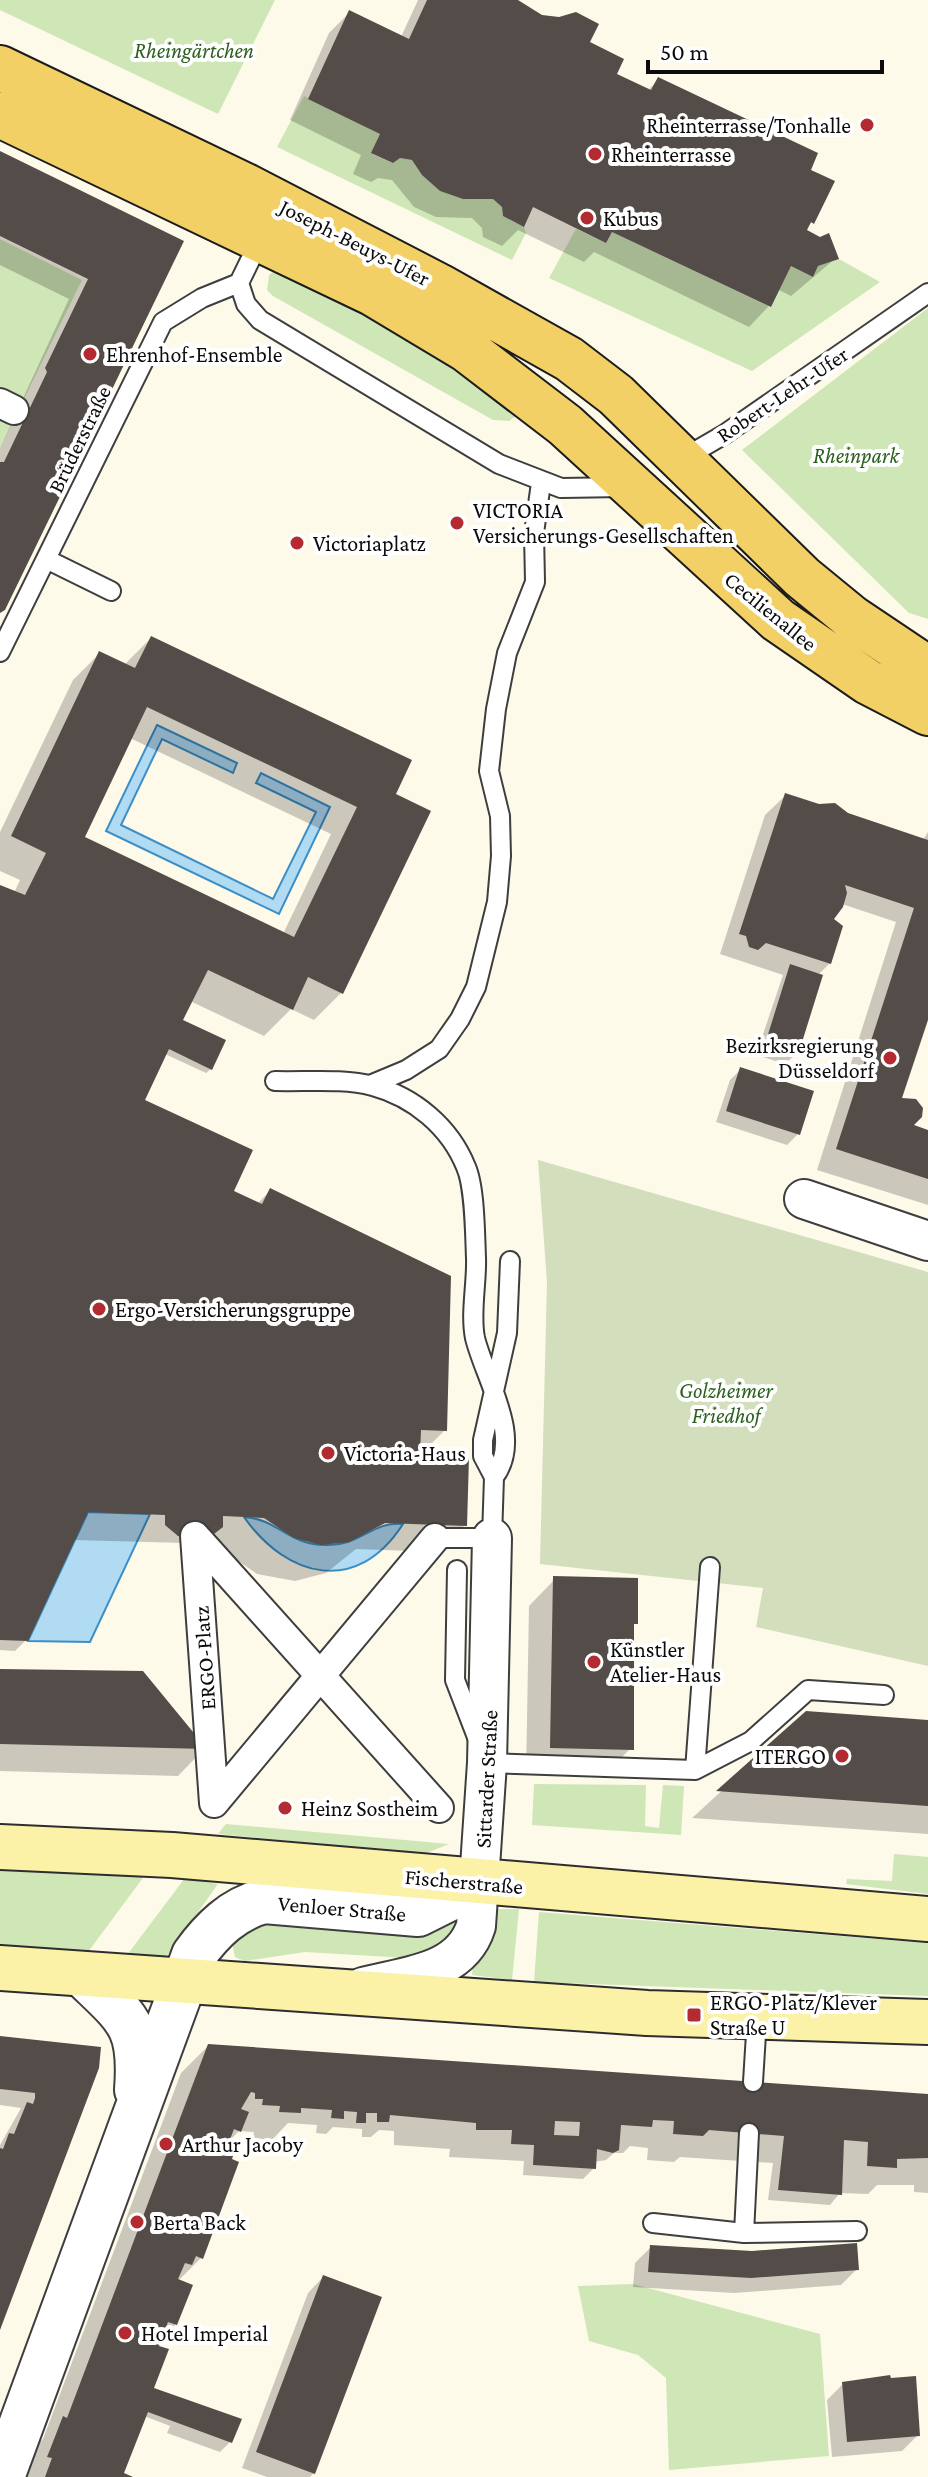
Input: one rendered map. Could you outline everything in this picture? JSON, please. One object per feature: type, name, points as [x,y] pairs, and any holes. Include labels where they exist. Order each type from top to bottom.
[{"type":"main road","name":"Joseph-Beuys-Ufer","points":[[0,68],[246,186],[569,359],[616,395],[682,459]]},
{"type":"main road","name":"Joseph-Beuys-Ufer","points":[[0,115],[372,293],[467,350],[565,425],[631,487]]},
{"type":"main road","name":"Cecilienallee","points":[[682,459],[802,577],[852,618],[928,669]]},
{"type":"main road","name":"Cecilienallee","points":[[631,487],[778,620],[858,675],[928,713]]},
{"type":"main road","name":"Fischerstraße","points":[[0,1847],[172,1855],[928,1919]]},
{"type":"main road","points":[[0,1968],[757,2018],[928,2022]]},
{"type":"street","name":"Robert-Lehr-Ufer","points":[[631,487],[682,459]]},
{"type":"street","points":[[804,1199],[928,1241]]},
{"type":"street","name":"ERGO-Platz","points":[[435,1538],[320,1676],[214,1803],[195,1536],[299,1653],[320,1676],[439,1808]]},
{"type":"street","name":"Sittarder Straße","points":[[347,1992],[442,1966],[462,1954],[476,1926],[487,1763],[492,1538]]},
{"type":"street","name":"Venloer Straße","points":[[2,2477],[194,1955],[209,1934],[248,1906],[264,1901],[418,1914],[480,1883]]},
{"type":"street","name":"Venloer Straße","points":[[82,1974],[135,2031],[139,2062],[135,2112]]},
{"type":"lane","points":[[390,262],[296,234],[260,240],[239,283],[246,304],[260,320],[499,464],[541,483],[561,488],[631,487]]},
{"type":"lane","name":"Brüderstraße","points":[[0,652],[45,550],[163,322],[202,298],[239,283]]},
{"type":"lane","name":"Robert-Lehr-Ufer","points":[[682,459],[725,434],[928,293]]},
{"type":"lane","points":[[275,1081],[370,1085],[406,1070],[439,1049],[476,987],[497,902],[501,856],[500,816],[489,771],[507,653],[535,582],[534,533],[541,483]]},
{"type":"lane","points":[[45,550],[111,591]]},
{"type":"lane","name":"Sittarder Straße","points":[[370,1085],[401,1096],[427,1113],[447,1133],[468,1169],[476,1258],[475,1336],[494,1388],[504,1440],[503,1464],[494,1477],[492,1538]]},
{"type":"lane","points":[[494,1388],[507,1333],[510,1261]]},
{"type":"lane","points":[[435,1538],[492,1538]]},
{"type":"lane","points":[[695,1770],[710,1567]]},
{"type":"lane","points":[[457,1570],[455,1680],[487,1763],[695,1770],[751,1741],[808,1690],[884,1695]]},
{"type":"lane","points":[[753,2082],[757,2018]]},
{"type":"lane","points":[[744,2233],[749,2133]]},
{"type":"lane","points":[[653,2223],[744,2233],[857,2231]]},
{"type":"green space","name":"Rheingärtchen","points":[[0,0],[275,0],[218,114],[0,10]]},
{"type":"green space","points":[[304,96],[380,134],[372,154],[392,163],[400,158],[412,160],[422,175],[440,191],[463,199],[493,199],[502,207],[503,216],[524,227],[526,233],[512,260],[277,147]]},
{"type":"green space","points":[[576,229],[606,243],[612,232],[770,307],[791,266],[813,277],[818,266],[839,259],[880,282],[752,371],[549,278]]},
{"type":"green space","points":[[0,239],[82,280],[0,448]]},
{"type":"green space","points":[[277,269],[355,302],[523,411],[509,421],[493,420],[273,296],[267,290],[269,275]]},
{"type":"green space","name":"Rheinpark","points":[[928,308],[928,619],[909,613],[742,450]]},
{"type":"green space","name":"Golzheimer Friedhof","points":[[538,1160],[928,1272],[928,1666],[756,1627],[763,1588],[540,1564],[547,1282]]},
{"type":"green space","points":[[534,1784],[646,1785],[645,1826],[659,1828],[663,1785],[684,1786],[681,1835],[532,1825]]},
{"type":"green space","points":[[226,1824],[449,1844],[424,1854],[218,1834]]},
{"type":"green space","points":[[894,1854],[928,1857],[928,1894],[846,1884],[847,1879],[892,1881]]},
{"type":"green space","points":[[0,1867],[145,1875],[88,1952],[0,1944]]},
{"type":"green space","points":[[185,1878],[218,1884],[166,1957],[127,1955]]},
{"type":"green space","points":[[498,1909],[519,1909],[512,1980],[472,1975],[473,1966],[492,1941]]},
{"type":"green space","points":[[539,1912],[928,1943],[928,1996],[534,1982]]},
{"type":"green space","points":[[459,1917],[464,1927],[424,1959],[305,1952],[245,1961],[235,1957],[232,1943],[257,1923]]},
{"type":"green space","points":[[633,2284],[820,2334],[829,2456],[669,2470],[666,2378],[638,2355],[589,2341],[578,2286]]},
{"type":"water","points":[[157,725],[237,763],[233,773],[162,739],[121,825],[273,899],[316,812],[256,783],[261,773],[330,807],[279,914],[106,831]]},
{"type":"water","points":[[88,1512],[150,1514],[90,1642],[28,1641]]},
{"type":"water","points":[[244,1517],[266,1522],[302,1541],[326,1545],[348,1542],[383,1526],[403,1524],[385,1547],[365,1562],[344,1570],[322,1570],[301,1565],[281,1554],[261,1538]]},
{"type":"building","name":"Rheinterrasse","points":[[427,0],[518,0],[542,15],[559,17],[576,12],[599,24],[590,42],[624,59],[617,74],[651,90],[658,77],[818,153],[811,170],[835,181],[814,224],[811,222],[807,230],[820,237],[829,233],[839,259],[818,266],[813,277],[791,266],[771,307],[612,232],[606,243],[533,207],[524,227],[503,216],[502,207],[493,199],[463,199],[440,191],[422,175],[412,160],[400,158],[393,163],[371,153],[380,134],[308,99],[349,10],[409,39]]},
{"type":"building","name":"Ehrenhof-Ensemble","points":[[0,151],[184,241],[5,610],[0,613],[0,462],[4,462],[88,279],[0,236]]},
{"type":"building","points":[[151,636],[412,760],[396,794],[431,811],[343,994],[308,977],[293,1010],[208,970],[183,1020],[226,1040],[212,1070],[169,1049],[145,1100],[253,1150],[234,1191],[262,1204],[270,1188],[451,1276],[447,1431],[421,1430],[420,1454],[469,1457],[467,1526],[385,1523],[349,1542],[321,1545],[294,1538],[264,1518],[223,1516],[223,1527],[210,1537],[178,1536],[165,1525],[165,1515],[88,1512],[28,1641],[0,1640],[0,885],[25,895],[46,853],[11,836],[99,651],[135,668]],"holes":[[[147,707],[357,807],[294,937],[85,837]]]},
{"type":"building","points":[[785,793],[819,804],[835,803],[848,813],[928,840],[928,1020],[902,1098],[916,1099],[923,1108],[922,1117],[914,1125],[928,1130],[928,1179],[836,1149],[914,908],[845,885],[847,893],[843,907],[834,919],[843,926],[831,964],[766,943],[758,950],[749,947],[746,936],[739,934]]},
{"type":"building","points":[[790,964],[823,975],[798,1055],[765,1044]]},
{"type":"building","points":[[740,1067],[814,1091],[800,1135],[726,1111]]},
{"type":"building","name":"Künstler Atelier-Haus","points":[[553,1576],[638,1578],[638,1624],[634,1624],[634,1750],[550,1748]]},
{"type":"building","points":[[0,1669],[143,1671],[207,1749],[0,1744]]},
{"type":"building","name":"ITERGO","points":[[806,1711],[928,1720],[928,1806],[716,1791]]},
{"type":"building","points":[[0,2036],[101,2047],[99,2068],[0,2330],[0,2148],[3,2149],[9,2133],[14,2134],[27,2102],[33,2104],[35,2093],[0,2089]]},
{"type":"building","points":[[208,2044],[928,2094],[928,2158],[897,2159],[897,2168],[867,2166],[868,2142],[844,2140],[842,2195],[778,2190],[784,2136],[709,2130],[703,2136],[673,2134],[674,2121],[653,2120],[652,2127],[621,2125],[619,2150],[613,2153],[597,2149],[596,2169],[533,2165],[534,2145],[511,2144],[512,2130],[476,2130],[476,2123],[390,2115],[389,2122],[377,2122],[377,2113],[366,2113],[366,2123],[356,2123],[357,2112],[344,2111],[344,2119],[331,2118],[332,2110],[301,2108],[301,2113],[279,2112],[280,2106],[262,2105],[263,2099],[255,2099],[255,2093],[251,2092],[241,2109],[249,2112],[241,2132],[234,2129],[227,2147],[235,2150],[232,2159],[239,2162],[203,2259],[196,2256],[192,2265],[185,2263],[178,2279],[193,2285],[177,2325],[168,2322],[159,2346],[169,2349],[154,2388],[242,2419],[232,2443],[148,2412],[124,2473],[133,2477],[45,2477],[52,2458],[47,2457],[63,2416],[67,2418]],"holes":[[[555,2121],[580,2122],[579,2136],[554,2135]]]},
{"type":"building","points":[[857,2243],[859,2270],[751,2278],[648,2272],[650,2245],[752,2251]]},
{"type":"building","points":[[323,2275],[382,2297],[315,2474],[256,2452]]},
{"type":"building","points":[[890,2375],[891,2378],[916,2376],[920,2436],[847,2442],[842,2382]]},
{"type":"place","name":"Rheinterrasse/Tonhalle","points":[[867,125]]},
{"type":"place","name":"Rheinterrasse","points":[[595,154]]},
{"type":"place","name":"Kubus","points":[[587,218]]},
{"type":"place","name":"Ehrenhof-Ensemble","points":[[90,354]]},
{"type":"place","name":"VICTORIA Versicherungs-Gesellschaften","points":[[457,523]]},
{"type":"place","name":"Victoriaplatz","points":[[297,543]]},
{"type":"place","name":"Bezirksregierung Düsseldorf","points":[[890,1058]]},
{"type":"place","name":"Ergo-Versicherungsgruppe","points":[[99,1309]]},
{"type":"place","name":"Victoria-Haus","points":[[328,1453]]},
{"type":"place","name":"Künstler Atelier-Haus","points":[[594,1662]]},
{"type":"place","name":"ITERGO","points":[[842,1756]]},
{"type":"place","name":"Heinz Sostheim","points":[[285,1808]]},
{"type":"place","name":"ERGO-Platz/Klever Straße U","points":[[694,2015]]},
{"type":"place","name":"Arthur Jacoby","points":[[166,2144]]},
{"type":"place","name":"Berta Back","points":[[137,2222]]},
{"type":"place","name":"Hotel Imperial","points":[[125,2333]]}]
